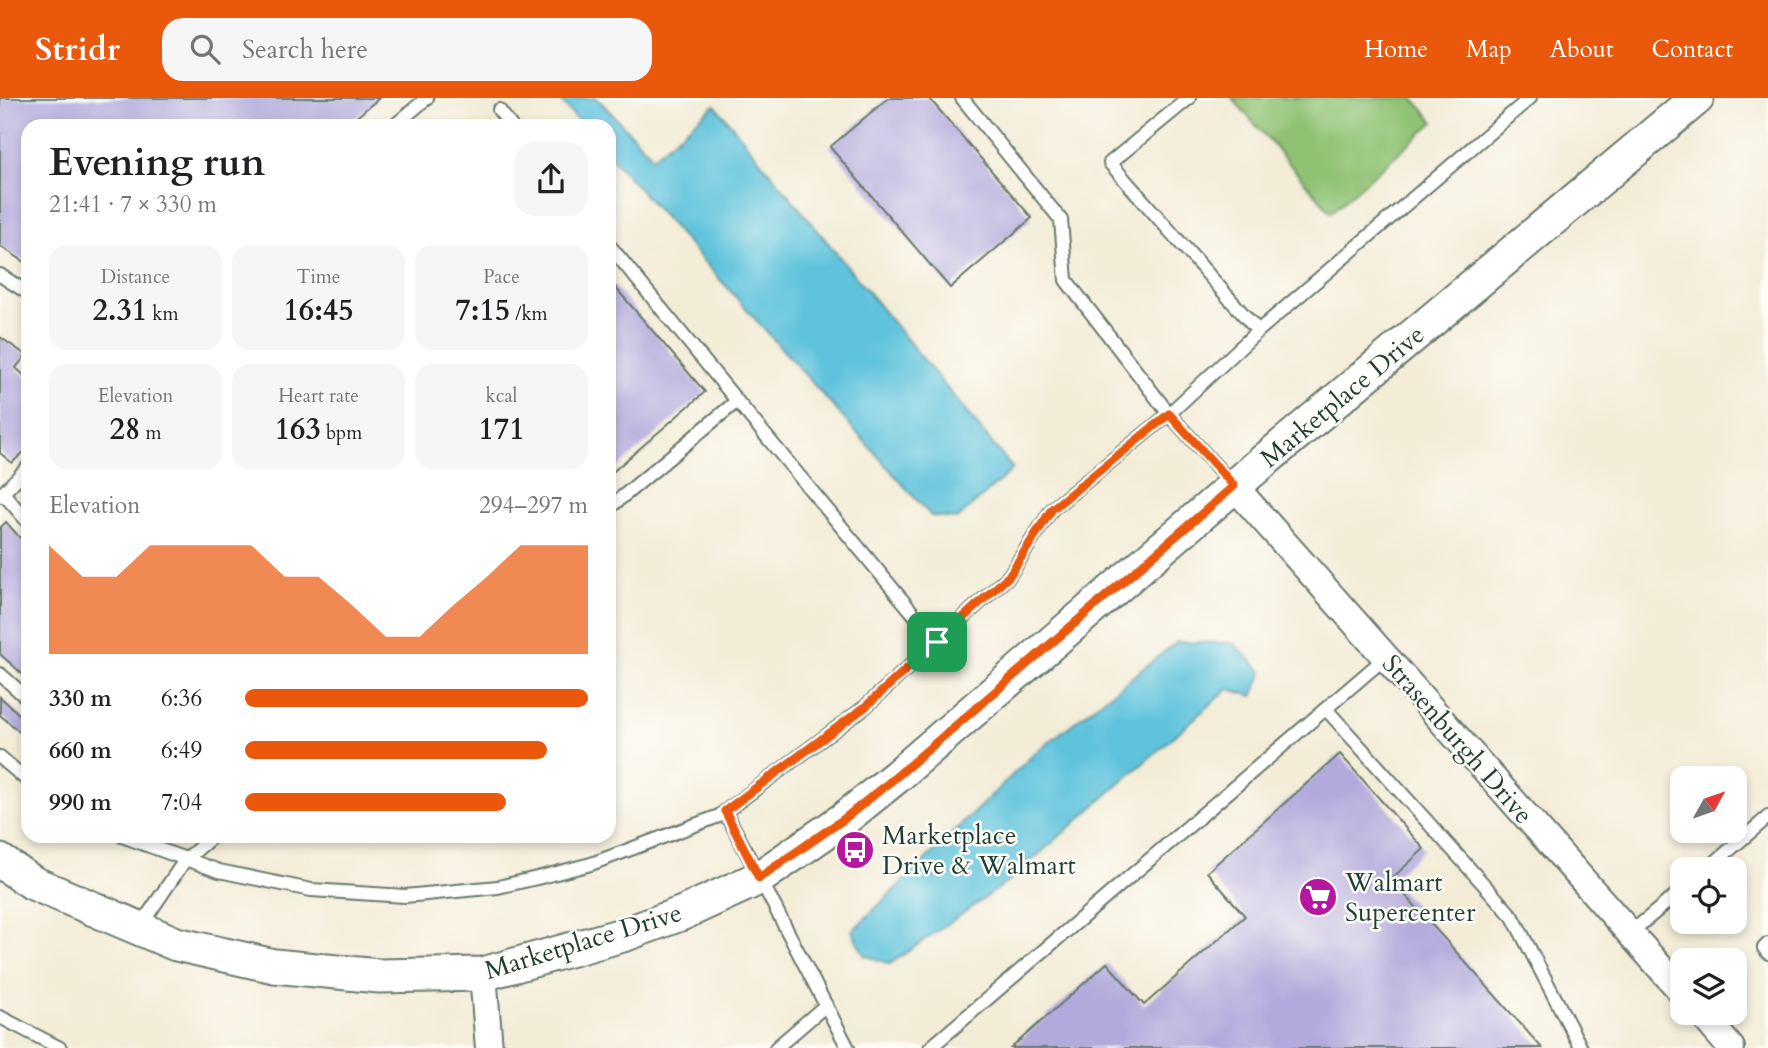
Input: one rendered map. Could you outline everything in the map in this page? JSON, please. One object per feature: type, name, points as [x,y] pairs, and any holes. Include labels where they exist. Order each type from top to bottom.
[{"type":"street","name":"Marketplace Drive","points":[[0,861],[33,883],[176,944],[274,966],[379,976],[483,974],[626,934],[683,913],[759,878],[844,819],[1234,486],[1697,98]]},
{"type":"street","name":"Strasenburgh Drive","points":[[1234,486],[1670,978]]},
{"type":"street","points":[[483,974],[489,1048]]},
{"type":"street","points":[[1711,1025],[1731,1048]]},
{"type":"lane","points":[[402,119],[427,98]]},
{"type":"lane","points":[[962,98],[1061,220],[1066,280],[1169,414],[1234,486]]},
{"type":"lane","points":[[1189,98],[1110,163],[1258,331]]},
{"type":"lane","points":[[140,843],[219,871],[311,890],[405,895],[498,887],[591,864],[719,816],[865,707],[1009,576],[1052,509],[1169,414],[1258,331],[1530,98]]},
{"type":"lane","points":[[499,110],[506,119]]},
{"type":"lane","points":[[616,254],[937,642]]},
{"type":"lane","points":[[0,275],[21,288]]},
{"type":"lane","points":[[616,502],[737,401]]},
{"type":"lane","points":[[21,474],[2,494],[21,514]]},
{"type":"lane","points":[[930,1048],[1386,657]]},
{"type":"lane","points":[[0,674],[21,693]]},
{"type":"lane","points":[[1326,709],[1513,917],[1581,1048]]},
{"type":"lane","points":[[0,757],[21,776]]},
{"type":"lane","points":[[725,811],[848,1048]]},
{"type":"lane","points":[[1721,857],[1768,817]]},
{"type":"lane","points":[[139,928],[185,860],[205,843]]},
{"type":"lane","points":[[1630,933],[1670,900]]},
{"type":"lane","points":[[1768,944],[1763,948],[1768,953]]},
{"type":"lane","points":[[776,1048],[826,1005]]},
{"type":"lane","points":[[0,1017],[60,1048]]},
{"type":"green space","points":[[1232,98],[1413,98],[1434,122],[1331,212]]},
{"type":"water","points":[[558,98],[597,98],[653,157],[715,105],[1013,469],[957,519],[931,516],[616,163],[616,119],[577,119]]},
{"type":"water","points":[[1177,642],[1233,643],[1263,672],[1253,696],[1228,689],[1005,884],[890,964],[864,955],[852,931],[1035,753]]},
{"type":"building","points":[[0,98],[379,98],[354,119],[21,119],[21,260],[0,246]]},
{"type":"building","points":[[888,98],[929,98],[1032,218],[950,288],[830,147]]},
{"type":"building","points":[[616,288],[705,392],[616,469]]},
{"type":"building","points":[[0,337],[21,352],[21,362],[16,368],[21,373],[21,455],[12,463],[0,453]]},
{"type":"building","points":[[6,522],[21,539],[21,673],[0,654],[0,528]]},
{"type":"building","points":[[0,697],[21,716],[21,733],[0,715]]},
{"type":"building","name":"Walmart Supercenter","points":[[1340,754],[1424,849],[1391,879],[1542,1048],[1011,1048],[1107,963],[1144,1005],[1245,916],[1207,872]]},
{"type":"place","name":"Marketplace Drive & Walmart","points":[[855,850]]},
{"type":"place","name":"Walmart Supercenter","points":[[1318,897]]},
{"type":"route","points":[[1169,414],[1234,486],[896,777],[844,819],[759,878],[725,811],[865,707],[937,642],[1009,576],[1052,509],[1169,414]]}]
